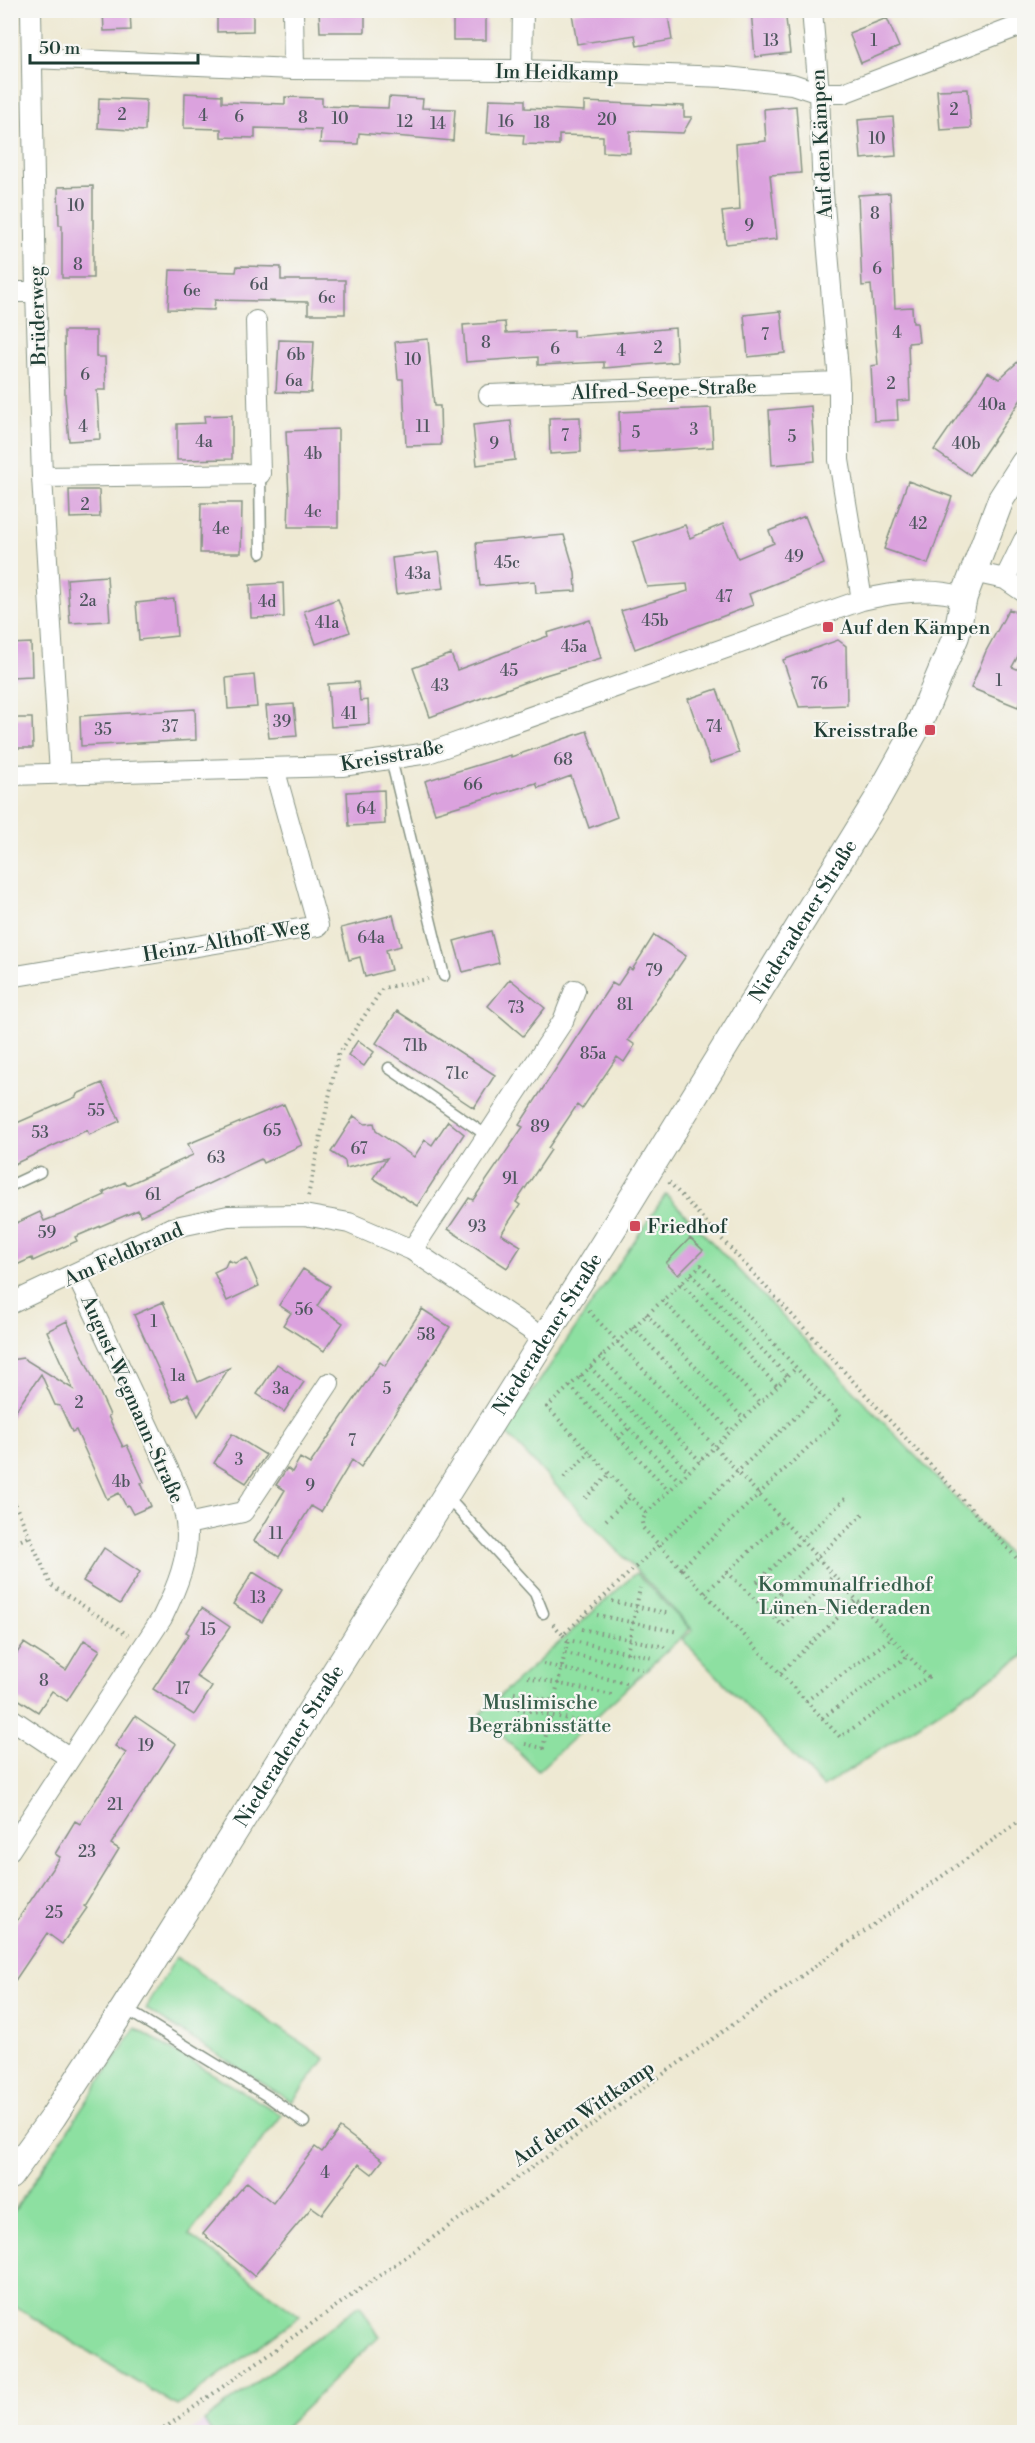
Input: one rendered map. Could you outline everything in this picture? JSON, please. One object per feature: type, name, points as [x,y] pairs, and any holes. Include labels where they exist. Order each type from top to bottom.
[{"type":"street","name":"Brüderweg","points":[[31,10],[42,477],[60,774]]},
{"type":"street","points":[[293,10],[294,69]]},
{"type":"street","points":[[522,70],[523,10]]},
{"type":"street","name":"Auf den Kämpen","points":[[812,10],[819,93],[823,194],[839,382],[839,460],[862,600]]},
{"type":"street","points":[[819,93],[843,93],[1024,24]]},
{"type":"street","name":"Im Heidkamp","points":[[32,58],[294,69],[522,70],[726,77],[792,84],[819,93]]},
{"type":"street","points":[[10,292],[36,292]]},
{"type":"street","points":[[42,477],[260,474],[256,321]]},
{"type":"street","name":"Alfred-Seepe-Straße","points":[[489,395],[839,382]]},
{"type":"street","name":"Niederadener Straße","points":[[10,2176],[53,2117],[124,2008],[841,859],[916,730],[956,636],[964,597],[1001,499],[1024,463]]},
{"type":"street","points":[[1005,579],[1024,540]]},
{"type":"street","points":[[973,572],[1005,579],[1024,592]]},
{"type":"street","name":"Kreisstraße","points":[[10,775],[342,766],[428,753],[862,600],[887,594],[939,591],[964,597]]},
{"type":"street","name":"Heinz-Althoff-Weg","points":[[10,977],[318,926],[274,768]]},
{"type":"street","points":[[412,1250],[562,1021],[575,990]]},
{"type":"street","name":"Am Feldbrand","points":[[10,1305],[171,1228],[228,1216],[304,1215],[349,1223],[412,1250],[543,1338]]},
{"type":"street","name":"August-Wegmann-Straße","points":[[10,1850],[162,1618],[177,1588],[185,1555],[187,1524],[178,1490],[76,1274]]},
{"type":"street","name":"August-Wegmann-Straße","points":[[187,1524],[243,1512],[329,1383]]},
{"type":"street","points":[[10,1718],[70,1758]]},
{"type":"lane","points":[[260,474],[261,553]]},
{"type":"lane","points":[[391,759],[444,976]]},
{"type":"lane","points":[[389,1068],[486,1135]]},
{"type":"lane","points":[[10,1186],[40,1172]]},
{"type":"lane","points":[[445,1495],[535,1593],[543,1612]]},
{"type":"lane","points":[[124,2008],[269,2097],[304,2122]]},
{"type":"path","points":[[304,1215],[338,1055],[383,988],[444,976]]},
{"type":"path","points":[[652,1164],[1024,1566]]},
{"type":"path","points":[[646,1513],[547,1407],[700,1265],[841,1416],[681,1568]]},
{"type":"path","points":[[691,1274],[788,1377]]},
{"type":"path","points":[[681,1283],[777,1386]]},
{"type":"path","points":[[572,1293],[617,1341],[715,1447],[737,1471],[758,1493],[801,1540],[834,1575],[856,1600],[928,1677],[840,1737],[644,1528],[642,1522],[646,1513],[679,1481],[689,1472],[700,1461],[715,1447],[731,1432],[777,1386],[788,1377],[796,1368]]},
{"type":"path","points":[[662,1300],[760,1403]]},
{"type":"path","points":[[646,1314],[744,1419]]},
{"type":"path","points":[[633,1327],[731,1432]]},
{"type":"path","points":[[600,1356],[700,1461]]},
{"type":"path","points":[[590,1367],[689,1472]]},
{"type":"path","points":[[580,1376],[679,1481]]},
{"type":"path","points":[[570,1386],[669,1491]]},
{"type":"path","points":[[563,1635],[820,1394]]},
{"type":"path","points":[[618,1437],[629,1427]]},
{"type":"path","points":[[564,1478],[590,1452]]},
{"type":"path","points":[[585,1498],[610,1474]]},
{"type":"path","points":[[10,1493],[51,1585],[144,1645]]},
{"type":"path","points":[[606,1520],[631,1496]]},
{"type":"path","points":[[758,1581],[846,1498]]},
{"type":"path","points":[[775,1598],[865,1512]]},
{"type":"path","points":[[705,1593],[783,1520]]},
{"type":"path","points":[[10,1545],[30,1536]]},
{"type":"path","points":[[728,1572],[783,1626],[834,1575]]},
{"type":"path","points":[[627,1653],[640,1588]]},
{"type":"path","points":[[780,1673],[856,1600]]},
{"type":"path","points":[[612,1601],[670,1614]]},
{"type":"path","points":[[543,1612],[568,1640],[653,1658]]},
{"type":"path","points":[[597,1615],[678,1632]]},
{"type":"path","points":[[582,1629],[665,1647]]},
{"type":"path","points":[[806,1701],[892,1638]]},
{"type":"path","points":[[525,1744],[543,1748],[568,1640]]},
{"type":"path","points":[[565,1653],[642,1669]]},
{"type":"path","points":[[822,1718],[908,1656]]},
{"type":"path","points":[[543,1664],[626,1683]]},
{"type":"path","points":[[528,1677],[612,1695]]},
{"type":"path","points":[[514,1693],[595,1709]]},
{"type":"path","points":[[500,1705],[583,1722]]},
{"type":"path","points":[[508,1724],[547,1733]]},
{"type":"path","points":[[548,1727],[572,1732]]},
{"type":"path","name":"Auf dem Wittkamp","points":[[159,2433],[1024,1818]]},
{"type":"shaded area","points":[[204,2421],[211,2432],[188,2432]]},
{"type":"green space","name":"Kommunalfriedhof Lünen-Niederaden","points":[[666,1194],[1024,1570],[1024,1656],[823,1787],[682,1639],[693,1630],[505,1432]]},
{"type":"green space","name":"Muslimische Begräbnisstätte","points":[[636,1573],[690,1629],[538,1771],[480,1714]]},
{"type":"green space","points":[[176,1957],[325,2059],[292,2102],[146,2009]]},
{"type":"green space","points":[[135,2028],[282,2115],[189,2235],[300,2316],[177,2406],[11,2304],[11,2216]]},
{"type":"green space","points":[[360,2305],[379,2336],[287,2426],[290,2432],[211,2432],[204,2421]]},
{"type":"building","points":[[103,10],[130,10],[131,30],[104,31]]},
{"type":"building","points":[[217,10],[253,10],[253,31],[217,32]]},
{"type":"building","points":[[319,10],[365,10],[365,32],[320,32]]},
{"type":"building","points":[[453,10],[486,10],[486,40],[453,40]]},
{"type":"building","points":[[587,10],[667,10],[672,40],[637,46],[635,35],[577,44],[572,13]]},
{"type":"building","points":[[751,10],[785,10],[790,53],[755,57]]},
{"type":"building","points":[[887,18],[899,47],[861,63],[849,33]]},
{"type":"building","points":[[968,89],[971,128],[940,130],[937,90]]},
{"type":"building","points":[[185,93],[222,95],[222,102],[285,104],[285,97],[322,98],[322,106],[388,108],[389,97],[423,99],[422,108],[455,109],[453,141],[359,133],[358,144],[320,143],[321,130],[255,128],[255,138],[221,137],[221,129],[184,128]]},
{"type":"building","points":[[99,98],[146,100],[145,131],[98,128]]},
{"type":"building","points":[[489,99],[525,100],[525,108],[584,111],[584,102],[684,106],[684,117],[692,117],[683,133],[630,131],[630,153],[603,152],[603,136],[559,135],[559,145],[523,144],[524,135],[487,133]]},
{"type":"building","points":[[796,106],[801,173],[770,175],[777,239],[726,244],[722,212],[740,210],[736,144],[766,141],[764,109]]},
{"type":"building","points":[[893,117],[896,156],[861,159],[858,120]]},
{"type":"building","points":[[93,186],[93,278],[62,278],[62,225],[59,225],[58,187]]},
{"type":"building","points":[[890,193],[895,308],[912,307],[913,323],[917,323],[919,342],[908,343],[910,400],[897,401],[898,420],[874,421],[871,366],[878,365],[871,285],[862,286],[858,195]]},
{"type":"building","points":[[237,266],[281,267],[281,280],[345,280],[345,314],[308,314],[308,302],[215,300],[214,310],[168,309],[170,270],[236,272]]},
{"type":"building","points":[[781,311],[785,353],[748,357],[744,315]]},
{"type":"building","points":[[505,322],[506,333],[573,330],[573,337],[675,328],[677,362],[604,368],[604,362],[538,365],[538,357],[466,362],[463,325]]},
{"type":"building","points":[[64,331],[96,331],[96,357],[105,357],[106,390],[97,390],[100,439],[69,441],[65,397]]},
{"type":"building","points":[[428,339],[434,406],[440,406],[441,445],[406,446],[403,379],[398,379],[395,342]]},
{"type":"building","points":[[279,340],[314,341],[311,393],[276,392]]},
{"type":"building","points":[[1024,356],[1024,395],[970,475],[934,450],[988,372],[999,379]]},
{"type":"building","points":[[811,406],[815,461],[772,465],[769,410]]},
{"type":"building","points":[[711,408],[713,447],[620,453],[619,412]]},
{"type":"building","points":[[232,415],[232,459],[177,460],[177,424],[205,423],[204,416]]},
{"type":"building","points":[[580,417],[581,452],[550,454],[549,418]]},
{"type":"building","points":[[511,421],[515,460],[477,465],[473,425]]},
{"type":"building","points":[[338,429],[338,527],[288,527],[286,431]]},
{"type":"building","points":[[908,481],[952,497],[928,564],[884,549]]},
{"type":"building","points":[[69,490],[99,490],[100,517],[70,518]]},
{"type":"building","points":[[201,503],[242,503],[241,553],[200,553]]},
{"type":"building","points":[[805,516],[824,564],[749,594],[753,605],[635,649],[621,611],[688,591],[687,584],[647,587],[633,542],[685,525],[690,538],[723,524],[738,558],[774,543],[769,531]]},
{"type":"building","points":[[564,535],[575,572],[576,591],[536,593],[535,581],[480,586],[476,543]]},
{"type":"building","points":[[439,552],[444,588],[396,594],[392,558]]},
{"type":"building","points":[[107,576],[110,621],[70,623],[67,579]]},
{"type":"building","points":[[283,583],[284,617],[251,618],[250,585]]},
{"type":"building","points":[[174,599],[177,636],[139,640],[136,603]]},
{"type":"building","points":[[338,599],[350,632],[316,644],[304,611]]},
{"type":"building","points":[[1009,609],[1024,617],[1024,645],[1012,667],[1024,672],[1024,691],[1018,707],[971,688],[986,651]]},
{"type":"building","points":[[590,620],[601,658],[542,676],[430,717],[413,668],[451,654],[457,670],[548,636],[547,633]]},
{"type":"building","points":[[838,640],[846,646],[847,705],[799,707],[783,660]]},
{"type":"building","points":[[31,643],[32,676],[10,677],[10,644]]},
{"type":"building","points":[[254,675],[257,707],[228,709],[226,678]]},
{"type":"building","points":[[358,682],[360,701],[368,700],[369,724],[331,727],[328,684]]},
{"type":"building","points":[[717,689],[739,753],[710,763],[688,699]]},
{"type":"building","points":[[294,704],[297,736],[269,738],[266,706]]},
{"type":"building","points":[[195,709],[196,740],[81,746],[80,716]]},
{"type":"building","points":[[10,718],[32,718],[33,748],[10,748]]},
{"type":"building","points":[[587,731],[617,817],[589,828],[571,776],[538,788],[536,783],[435,813],[425,781],[511,755],[511,757]]},
{"type":"building","points":[[384,790],[385,824],[349,826],[347,792]]},
{"type":"building","points":[[393,915],[401,946],[386,950],[391,970],[365,977],[360,957],[349,960],[341,928]]},
{"type":"building","points":[[491,931],[499,963],[463,972],[454,941]]},
{"type":"building","points":[[654,935],[686,956],[628,1040],[635,1045],[624,1062],[617,1057],[582,1109],[577,1105],[548,1148],[551,1150],[516,1202],[520,1205],[501,1234],[521,1246],[507,1268],[448,1229],[469,1198],[473,1200],[523,1127],[519,1125],[612,983],[617,986],[629,968],[632,970]]},
{"type":"building","points":[[510,979],[545,1008],[523,1036],[488,1006]]},
{"type":"building","points":[[397,1011],[495,1075],[474,1108],[376,1043]]},
{"type":"building","points":[[358,1040],[374,1052],[364,1066],[348,1055]]},
{"type":"building","points":[[102,1083],[120,1121],[89,1135],[87,1130],[10,1166],[10,1126]]},
{"type":"building","points":[[284,1104],[302,1145],[263,1163],[261,1159],[140,1216],[138,1210],[75,1237],[77,1241],[33,1261],[32,1258],[10,1268],[10,1226],[40,1212],[44,1221],[65,1213],[105,1195],[103,1192],[125,1182],[127,1185],[193,1155],[188,1144]]},
{"type":"building","points":[[354,1116],[365,1124],[374,1123],[376,1131],[414,1157],[425,1140],[432,1145],[448,1121],[464,1134],[417,1206],[373,1178],[387,1158],[346,1168],[345,1161],[331,1152]]},
{"type":"building","points":[[690,1238],[703,1250],[678,1275],[666,1263]]},
{"type":"building","points":[[247,1258],[259,1286],[227,1301],[214,1272],[225,1267],[228,1260],[235,1263]]},
{"type":"building","points":[[303,1269],[330,1286],[317,1306],[343,1323],[324,1351],[283,1325],[291,1313],[279,1305]]},
{"type":"building","points":[[163,1302],[198,1382],[229,1368],[198,1416],[188,1394],[173,1402],[134,1315]]},
{"type":"building","points":[[422,1309],[450,1327],[361,1467],[352,1460],[321,1512],[311,1506],[279,1557],[254,1541],[285,1490],[276,1485],[287,1468],[292,1472],[300,1458],[310,1464],[380,1362],[385,1366]]},
{"type":"building","points":[[67,1321],[110,1415],[108,1416],[123,1447],[127,1445],[144,1482],[141,1483],[151,1506],[133,1514],[119,1493],[107,1499],[76,1430],[72,1432],[60,1406],[55,1405],[41,1374],[10,1419],[10,1360],[23,1358],[73,1389],[47,1331]]},
{"type":"building","points":[[277,1364],[304,1382],[284,1412],[257,1394]]},
{"type":"building","points":[[232,1434],[266,1455],[246,1483],[214,1463]]},
{"type":"building","points":[[104,1548],[140,1572],[120,1604],[83,1581]]},
{"type":"building","points":[[253,1572],[282,1590],[262,1622],[233,1604]]},
{"type":"building","points":[[202,1608],[230,1627],[196,1676],[212,1687],[194,1715],[153,1689],[189,1634],[186,1632]]},
{"type":"building","points":[[84,1640],[100,1650],[67,1701],[52,1691],[38,1712],[10,1694],[10,1663],[24,1643],[66,1670]]},
{"type":"building","points":[[135,1716],[176,1744],[111,1844],[119,1849],[84,1906],[87,1908],[62,1944],[47,1933],[10,1988],[10,1931],[60,1857],[55,1854],[75,1821],[80,1824],[126,1753],[115,1746]]},
{"type":"building","points":[[340,2128],[383,2160],[372,2174],[359,2164],[322,2214],[312,2207],[254,2276],[203,2234],[247,2182],[273,2203],[315,2147],[322,2152]]},
{"type":"place","name":"Auf den Kämpen","points":[[828,627]]},
{"type":"place","name":"Kreisstraße","points":[[930,730]]},
{"type":"place","name":"Friedhof","points":[[635,1226]]}]
